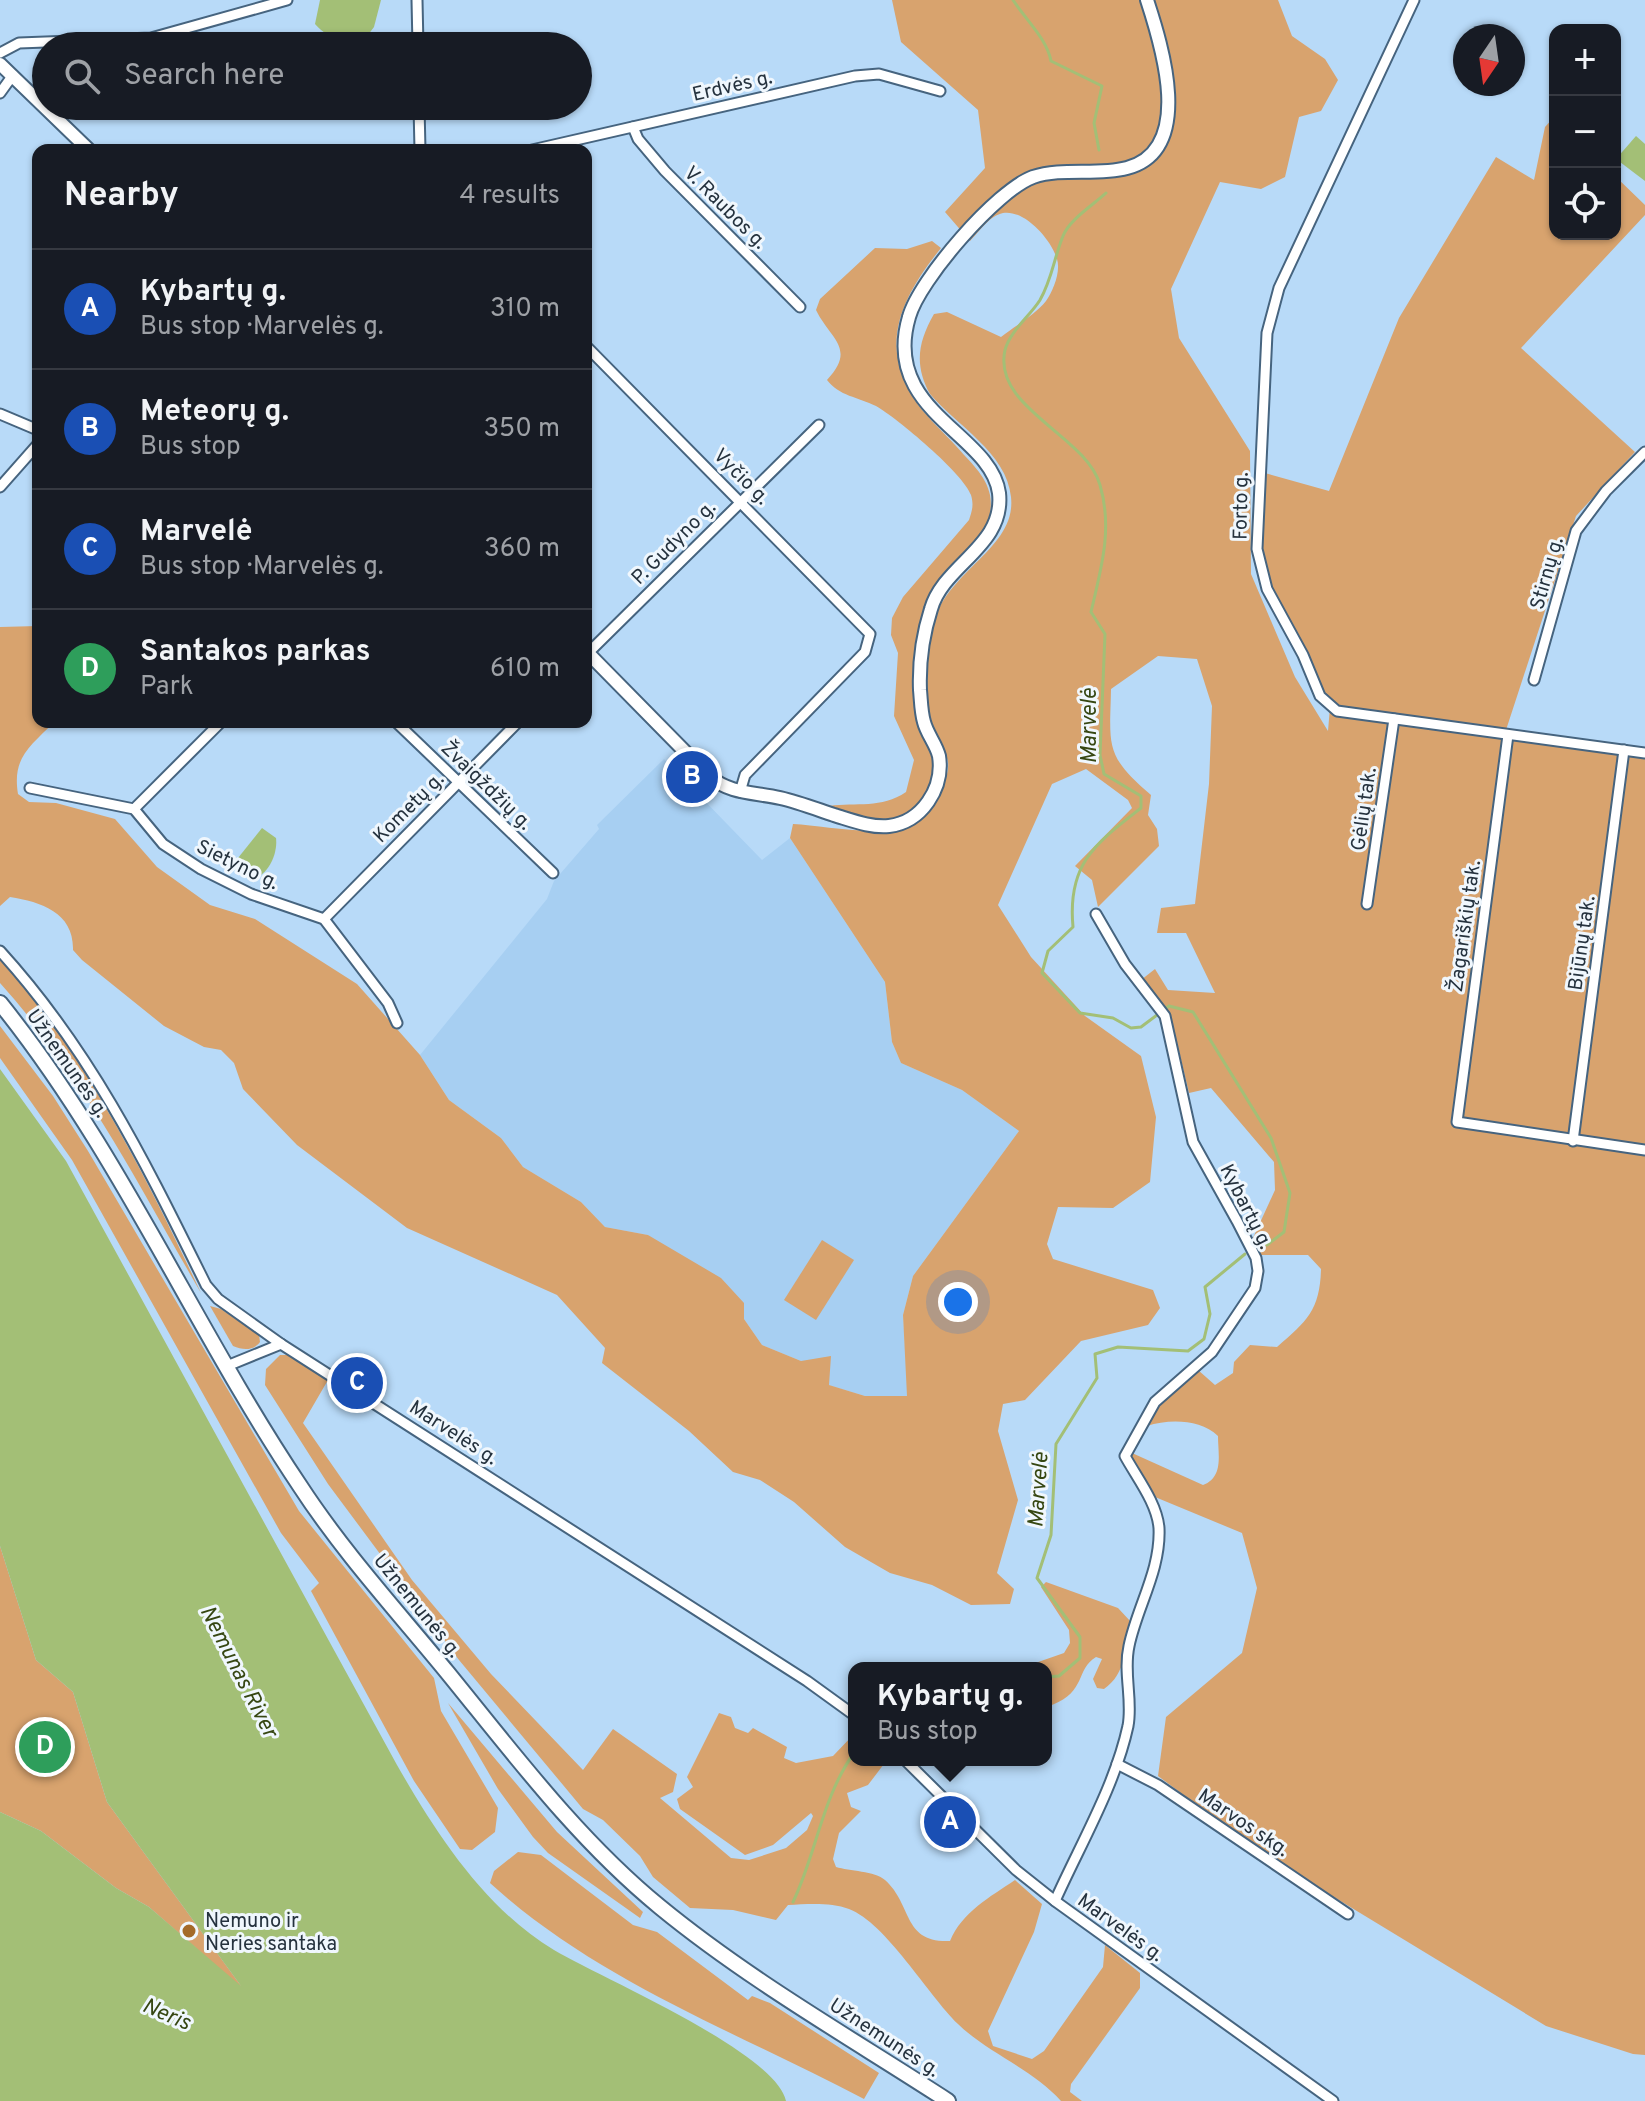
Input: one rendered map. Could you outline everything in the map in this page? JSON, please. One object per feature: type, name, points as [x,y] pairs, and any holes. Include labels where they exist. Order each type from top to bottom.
[{"type":"main road","name":"Užnemunės g.","points":[[0,1003],[49,1064],[103,1149],[227,1366],[300,1486],[344,1546],[531,1776],[606,1858],[660,1907],[719,1952],[948,2101]]},
{"type":"street","points":[[182,32],[287,0]]},
{"type":"street","points":[[417,0],[418,32]]},
{"type":"street","points":[[592,658],[719,785],[740,792],[776,797],[872,825],[887,826],[912,817],[932,796],[940,769],[938,753],[924,721],[920,671],[931,609],[948,581],[989,534],[995,522],[999,492],[985,463],[943,424],[921,395],[906,354],[908,319],[936,268],[1013,188],[1035,176],[1125,168],[1157,149],[1164,138],[1169,109],[1163,64],[1147,0]]},
{"type":"street","name":"Forto g.","points":[[1414,0],[1273,304],[1267,333],[1258,471],[1257,549],[1261,572],[1320,696],[1337,711],[1645,753]]},
{"type":"street","points":[[0,53],[19,43],[32,42]]},
{"type":"street","points":[[0,64],[32,94]]},
{"type":"street","name":"Erdvės g.","points":[[558,144],[855,76],[879,74],[940,91]]},
{"type":"street","points":[[0,93],[13,75]]},
{"type":"street","points":[[59,120],[83,144]]},
{"type":"street","points":[[419,120],[420,144]]},
{"type":"street","name":"V. Raubos g.","points":[[633,127],[638,139],[665,171],[800,307]]},
{"type":"street","name":"Vyčio g.","points":[[592,352],[870,634],[865,652],[745,775],[740,792]]},
{"type":"street","points":[[0,414],[32,427]]},
{"type":"street","name":"P. Gudyno g.","points":[[592,648],[819,425]]},
{"type":"street","points":[[0,487],[32,451]]},
{"type":"street","name":"Stirnų g.","points":[[1534,680],[1576,531],[1606,491],[1645,452]]},
{"type":"street","name":"Gėlių tak.","points":[[1367,904],[1394,719]]},
{"type":"street","points":[[30,788],[134,809],[215,728]]},
{"type":"street","name":"Žvaigždžių g.","points":[[402,728],[553,873]]},
{"type":"street","name":"Kometų g.","points":[[324,919],[512,728]]},
{"type":"street","name":"Žagariškių tak.","points":[[1508,735],[1457,1122],[1573,1141]]},
{"type":"street","name":"Bijūnų tak.","points":[[1573,1141],[1624,750]]},
{"type":"street","name":"Sietyno g.","points":[[134,809],[163,844],[201,869],[251,894],[324,919]]},
{"type":"street","name":"Kybartų g.","points":[[1055,1901],[1117,1764],[1128,1722],[1125,1671],[1129,1644],[1151,1581],[1159,1527],[1154,1507],[1125,1456],[1155,1402],[1212,1352],[1255,1288],[1258,1271],[1256,1258],[1193,1142],[1174,1045],[1162,1012],[1125,964],[1096,914]]},
{"type":"street","points":[[324,919],[388,1003],[397,1023]]},
{"type":"street","name":"Marvelės g.","points":[[0,951],[41,996],[90,1065],[130,1133],[206,1285],[218,1299],[281,1344],[807,1681],[848,1711]]},
{"type":"street","points":[[1573,1141],[1645,1150]]},
{"type":"street","points":[[227,1366],[281,1344]]},
{"type":"street","name":"Marvos skg.","points":[[1117,1764],[1158,1785],[1348,1914]]},
{"type":"street","name":"Marvelės g.","points":[[911,1766],[1016,1870],[1055,1901],[1333,2101]]},
{"type":"shaded area","points":[[892,0],[1278,0],[1292,36],[1325,59],[1338,80],[1321,111],[1299,117],[1285,177],[1261,189],[1220,182],[1171,289],[1179,338],[1250,451],[1251,574],[1295,677],[1328,731],[1330,707],[1261,572],[1258,471],[1329,491],[1399,318],[1496,157],[1534,180],[1545,127],[1549,123],[1549,240],[1621,240],[1621,182],[1645,205],[1645,215],[1521,348],[1635,452],[1576,516],[1506,730],[1645,749],[1645,2055],[1633,2054],[1546,2026],[1263,1854],[1158,1776],[1166,1717],[1242,1653],[1257,1588],[1242,1533],[1155,1497],[1131,1459],[1132,1453],[1203,1485],[1210,1481],[1217,1471],[1218,1436],[1202,1426],[1184,1422],[1147,1426],[1169,1395],[1198,1370],[1215,1385],[1233,1373],[1234,1362],[1250,1345],[1277,1347],[1287,1338],[1304,1322],[1315,1305],[1321,1269],[1308,1255],[1258,1255],[1253,1238],[1275,1190],[1274,1162],[1211,1088],[1189,1093],[1173,1026],[1141,980],[1155,969],[1168,990],[1215,993],[1186,933],[1157,933],[1161,908],[1195,904],[1209,784],[1212,706],[1197,659],[1158,656],[1111,689],[1113,748],[1125,770],[1151,795],[1148,815],[1157,829],[1159,846],[1098,907],[1092,880],[1075,866],[1132,808],[1128,800],[1086,769],[1052,784],[998,905],[1031,957],[1085,1016],[1141,1056],[1156,1117],[1150,1182],[1113,1208],[1058,1207],[1047,1244],[1053,1259],[1153,1290],[1160,1308],[1148,1325],[1081,1341],[1025,1400],[1003,1404],[998,1431],[1018,1500],[997,1573],[1014,1589],[1010,1604],[971,1605],[932,1585],[890,1573],[845,1547],[794,1502],[760,1480],[733,1472],[689,1431],[602,1363],[605,1348],[557,1295],[407,1228],[297,1145],[243,1089],[234,1063],[221,1050],[204,1047],[164,1026],[82,960],[73,950],[72,937],[62,918],[44,906],[10,897],[0,906],[0,627],[32,626],[32,728],[48,728],[30,746],[20,762],[18,794],[29,802],[56,803],[115,819],[157,867],[210,905],[255,919],[357,984],[420,1055],[449,1100],[501,1138],[523,1167],[581,1202],[605,1227],[648,1235],[721,1278],[744,1303],[744,1319],[762,1345],[801,1361],[831,1356],[829,1385],[865,1396],[907,1396],[903,1315],[913,1276],[1019,1131],[962,1090],[901,1063],[892,1042],[885,982],[790,838],[793,824],[879,830],[911,824],[932,806],[947,776],[948,762],[933,727],[925,696],[931,633],[937,612],[948,594],[1002,532],[1010,516],[1011,497],[1007,481],[990,453],[930,394],[920,363],[921,344],[934,314],[947,312],[1001,337],[1046,301],[1058,270],[1054,252],[1044,235],[1020,216],[1011,213],[998,215],[970,241],[945,212],[985,168],[978,110],[901,42]]},
{"type":"shaded area","points":[[932,241],[941,248],[905,304],[897,343],[899,363],[906,384],[919,406],[985,481],[990,495],[990,513],[985,530],[938,587],[922,619],[913,687],[915,709],[933,763],[932,784],[917,807],[906,814],[894,818],[869,818],[829,806],[878,803],[906,792],[914,760],[894,716],[898,653],[891,635],[892,618],[903,597],[969,520],[972,502],[966,486],[956,474],[913,434],[886,412],[843,393],[827,380],[836,369],[840,351],[816,310],[820,299],[875,248],[907,249]]},
{"type":"shaded area","points":[[664,759],[762,860],[790,838],[885,982],[892,1042],[901,1063],[962,1090],[1019,1131],[913,1276],[903,1315],[908,1396],[865,1396],[828,1385],[801,1361],[762,1345],[744,1319],[648,1235],[605,1227],[581,1202],[523,1167],[501,1138],[449,1100],[420,1055],[547,899],[554,881],[599,829],[597,825]]},
{"type":"shaded area","points":[[0,957],[31,995],[87,1076],[158,1204],[201,1293],[84,1093],[30,1018],[0,983]]},
{"type":"shaded area","points":[[0,1026],[53,1096],[88,1151],[299,1511],[434,1678],[441,1711],[498,1808],[495,1832],[472,1850],[460,1849],[414,1781],[311,1591],[319,1583],[281,1533],[72,1160],[0,1058]]},
{"type":"shaded area","points":[[822,1240],[854,1260],[816,1320],[784,1300]]},
{"type":"shaded area","points":[[210,1306],[221,1309],[259,1335],[260,1342],[248,1349],[233,1346]]},
{"type":"shaded area","points":[[280,1355],[288,1355],[328,1380],[303,1423],[412,1580],[491,1674],[583,1770],[613,1729],[677,1774],[673,1792],[660,1798],[731,1858],[749,1860],[786,1848],[807,1830],[813,1816],[811,1813],[773,1845],[745,1855],[680,1809],[677,1799],[693,1787],[687,1777],[719,1713],[731,1717],[735,1728],[748,1733],[753,1728],[787,1747],[784,1758],[796,1763],[833,1756],[848,1740],[848,1766],[882,1766],[868,1785],[847,1793],[851,1807],[861,1811],[839,1833],[833,1859],[836,1867],[881,1877],[894,1890],[916,1929],[935,1940],[950,1941],[969,1913],[1015,1880],[1042,1904],[1034,1932],[988,2031],[993,2046],[1032,2059],[1044,2051],[1103,1967],[1105,1945],[1140,1973],[1140,1988],[1071,2084],[1070,2092],[1082,2101],[1061,2101],[1037,2080],[970,2035],[946,2011],[892,1944],[863,1917],[849,1909],[827,1904],[788,1905],[776,1920],[733,1910],[690,1908],[653,1877],[640,1856],[603,1820],[583,1809],[459,1660],[328,1484],[265,1385],[266,1369]]},
{"type":"shaded area","points":[[0,1546],[36,1660],[73,1692],[107,1802],[244,1990],[149,1907],[116,1888],[41,1831],[0,1812]]},
{"type":"shaded area","points":[[1046,1582],[1118,1608],[1131,1622],[1121,1668],[1104,1689],[1097,1688],[1093,1679],[1102,1659],[1096,1657],[1085,1668],[1071,1693],[1052,1705],[1052,1662],[1038,1662],[1064,1653],[1070,1643],[1069,1630],[1041,1587]]},
{"type":"shaded area","points":[[448,1703],[557,1832],[643,1912],[640,1918],[548,1853],[533,1837],[498,1789]]},
{"type":"shaded area","points":[[518,1852],[541,1855],[633,1925],[657,1932],[748,2000],[752,1996],[770,2003],[879,2073],[864,2099],[622,1977],[532,1918],[490,1883],[494,1871]]},
{"type":"water","points":[[320,0],[381,0],[370,32],[324,32],[315,24]]},
{"type":"water","points":[[1636,136],[1645,144],[1645,181],[1621,163],[1621,153]]},
{"type":"water","points":[[262,828],[276,838],[275,851],[271,863],[253,879],[235,871],[234,863]]},
{"type":"water","points":[[0,1069],[66,1161],[397,1765],[428,1817],[464,1867],[505,1913],[529,1933],[554,1950],[720,2039],[775,2082],[786,2101],[0,2101],[0,1812],[41,1831],[116,1888],[149,1907],[241,1986],[107,1802],[73,1692],[36,1660],[0,1546]]},
{"type":"waterway","name":"Marvelė","points":[[1013,0],[1041,37],[1051,61],[1102,86],[1094,123],[1099,150]]},
{"type":"waterway","name":"Marvelė","points":[[1106,193],[1066,230],[1044,292],[1011,336],[1005,350],[1005,370],[1012,389],[1077,451],[1091,467],[1100,485],[1106,533],[1091,612],[1105,634],[1100,755],[1104,774],[1141,796],[1141,808],[1098,845],[1080,871],[1072,905],[1073,927],[1048,951],[1042,973],[1080,1013],[1113,1018],[1131,1028],[1141,1027],[1169,1006],[1193,1012],[1271,1138],[1290,1193],[1284,1232],[1267,1245]]},
{"type":"waterway","name":"Marvelė","points":[[1052,1677],[1059,1676],[1080,1658],[1080,1637],[1037,1578],[1051,1535],[1056,1444],[1097,1378],[1095,1354],[1118,1347],[1188,1351],[1204,1339],[1210,1314],[1205,1287],[1245,1254]]},
{"type":"waterway","name":"Marvelė","points":[[793,1902],[834,1788],[848,1762]]},
{"type":"place","name":"Meteorų g.","points":[[692,777]]},
{"type":"place","name":"Marvelė","points":[[357,1383]]},
{"type":"place","name":"Santakos parkas","points":[[45,1747]]},
{"type":"place","name":"Kybartų g.","points":[[950,1822]]},
{"type":"place","name":"Nemuno ir Neries santaka","points":[[189,1931]]},
{"type":"water label","name":"Nemunas River","points":[[240,1671]]},
{"type":"water label","name":"Neris","points":[[167,2013]]}]
